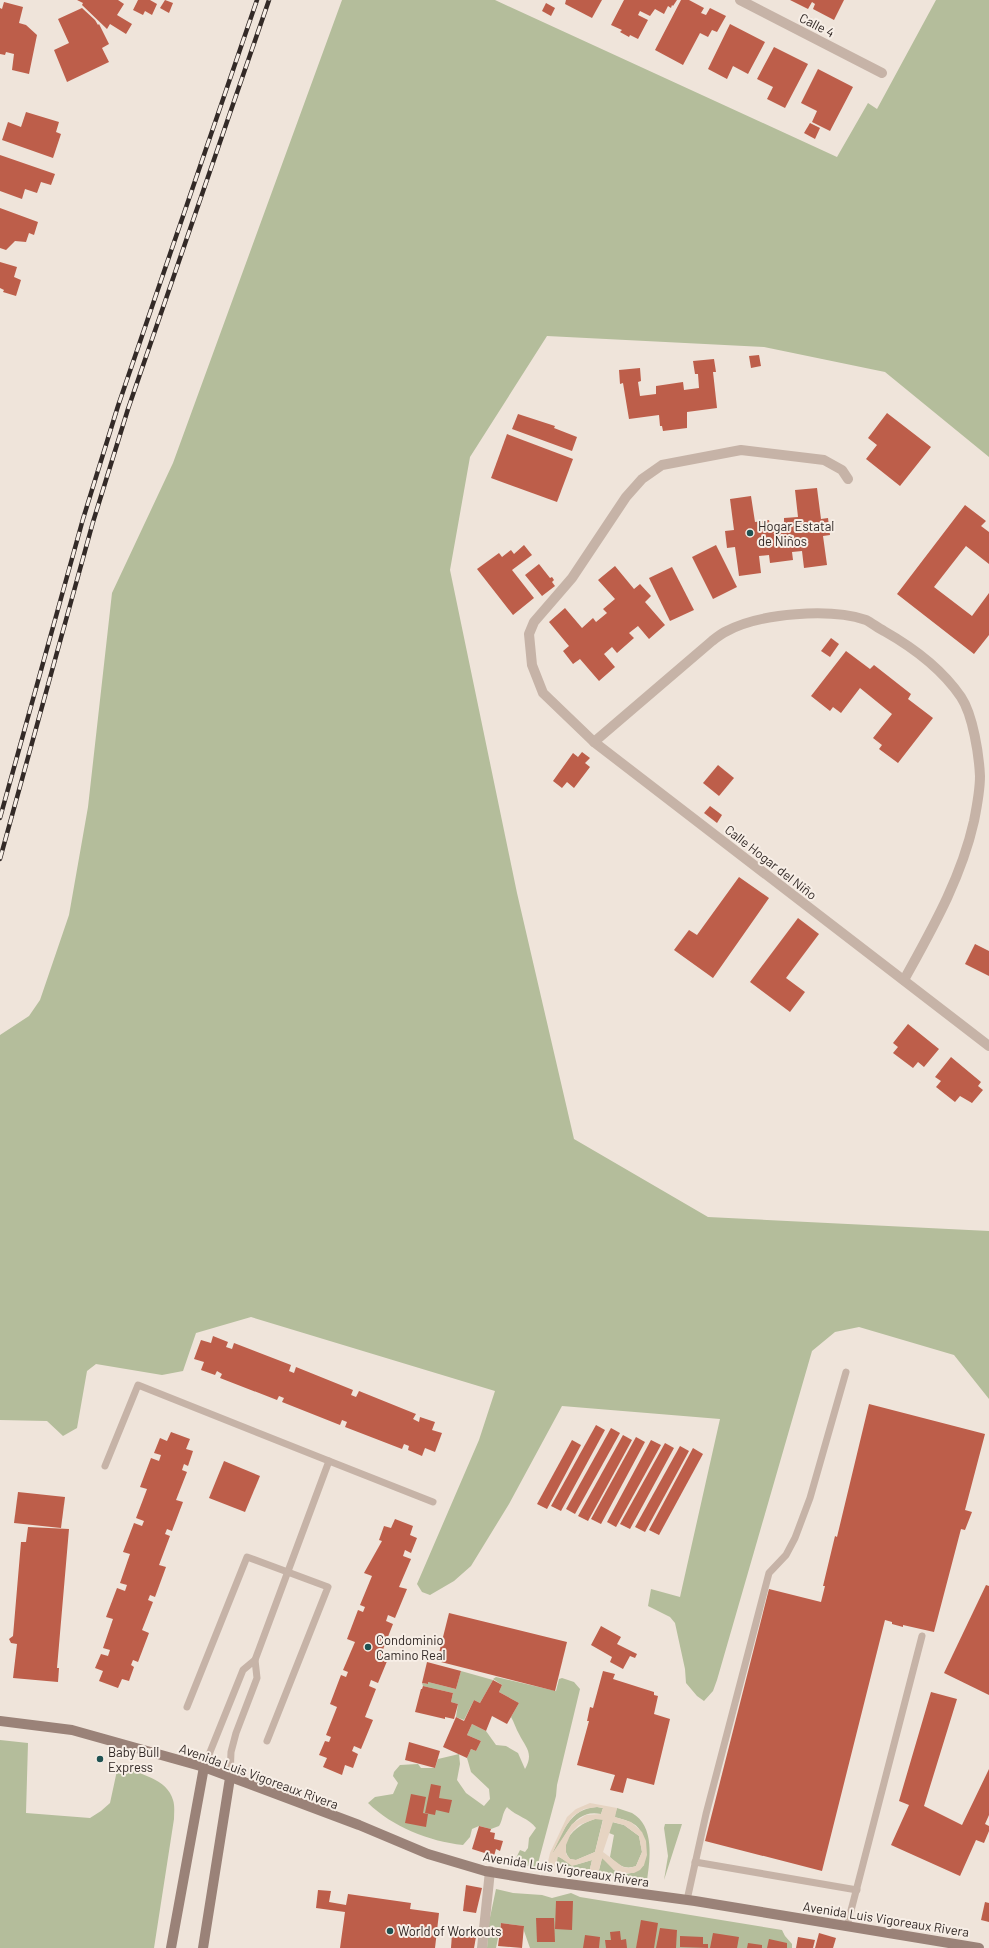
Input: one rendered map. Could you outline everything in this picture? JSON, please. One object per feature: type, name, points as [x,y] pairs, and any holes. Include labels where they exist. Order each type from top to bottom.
[{"type":"main road","name":"Avenida Luis Vigoreaux Rivera","points":[[0,1722],[72,1730],[204,1768],[359,1825],[428,1854],[490,1872],[687,1900],[979,1948]]},
{"type":"main road","points":[[171,1948],[204,1768]]},
{"type":"main road","points":[[203,1948],[230,1778]]},
{"type":"street","name":"Calle 4","points":[[740,0],[882,73]]},
{"type":"street","name":"Calle Hogar del Niño","points":[[848,479],[842,470],[824,460],[741,450],[662,465],[642,478],[626,497],[572,578],[534,622],[529,634],[532,665],[543,693],[594,742],[989,1046]]},
{"type":"street","points":[[594,742],[712,641],[728,630],[746,624],[785,614],[831,614],[866,620],[905,643],[936,667],[962,698],[976,736],[980,777],[977,806],[968,845],[954,884],[904,980]]},
{"type":"street","points":[[482,1948],[490,1872]]},
{"type":"lane","points":[[687,1900],[706,1814],[769,1573],[786,1555],[795,1538],[810,1498],[846,1372]]},
{"type":"lane","points":[[105,1466],[138,1386],[433,1502]]},
{"type":"lane","points":[[230,1778],[231,1752],[236,1733],[257,1678],[255,1660],[329,1461]]},
{"type":"lane","points":[[187,1707],[247,1557],[328,1587],[267,1741]]},
{"type":"lane","points":[[848,1926],[922,1636]]},
{"type":"lane","points":[[204,1768],[243,1670],[255,1660]]},
{"type":"lane","points":[[695,1862],[857,1890]]},
{"type":"green space","points":[[342,0],[495,0],[837,157],[868,103],[877,109],[936,0],[989,0],[989,457],[885,372],[764,347],[547,336],[470,457],[450,570],[517,893],[574,1139],[708,1217],[989,1231],[989,1399],[954,1355],[859,1327],[835,1332],[812,1351],[717,1680],[713,1691],[704,1701],[697,1696],[686,1683],[685,1669],[675,1623],[670,1617],[648,1606],[651,1589],[680,1597],[720,1419],[562,1406],[509,1504],[471,1566],[454,1581],[430,1595],[422,1592],[417,1584],[479,1440],[495,1391],[251,1317],[196,1333],[183,1371],[162,1375],[96,1364],[87,1371],[77,1428],[63,1436],[47,1421],[0,1420],[0,1035],[29,1016],[40,1000],[69,915],[88,807],[112,593],[173,463]]},
{"type":"green space","points":[[461,1671],[493,1680],[480,1703],[474,1700],[464,1720],[456,1717],[458,1704],[451,1702],[453,1693],[423,1686],[422,1683],[427,1684],[428,1682],[456,1689]]},
{"type":"green space","points":[[496,1677],[556,1691],[559,1679],[562,1678],[574,1682],[580,1689],[557,1785],[556,1796],[537,1867],[519,1865],[515,1860],[520,1850],[525,1852],[528,1848],[529,1838],[536,1828],[530,1822],[514,1813],[507,1807],[499,1826],[491,1829],[479,1826],[472,1829],[470,1837],[463,1845],[437,1840],[412,1832],[388,1819],[368,1803],[375,1797],[393,1794],[398,1783],[393,1776],[394,1772],[400,1765],[418,1764],[421,1768],[435,1768],[438,1759],[459,1754],[460,1764],[457,1780],[466,1793],[484,1806],[490,1799],[489,1789],[471,1772],[467,1758],[471,1749],[476,1751],[481,1741],[467,1735],[472,1724],[486,1731],[496,1745],[506,1746],[518,1753],[525,1769],[529,1759],[528,1751],[511,1717],[519,1703],[499,1692],[502,1685],[493,1679]]},
{"type":"green space","points":[[0,1740],[28,1743],[26,1813],[90,1818],[110,1803],[118,1766],[150,1777],[165,1786],[174,1802],[174,1819],[154,1948],[0,1948]]},
{"type":"green space","points":[[588,1808],[603,1808],[601,1814],[591,1813],[576,1820],[552,1854],[568,1823],[580,1812]]},
{"type":"green space","points":[[617,1808],[632,1813],[639,1819],[648,1834],[650,1853],[647,1881],[598,1874],[602,1858],[614,1870],[622,1874],[630,1874],[644,1865],[642,1833],[633,1824],[614,1817]]},
{"type":"green space","points":[[595,1819],[603,1819],[595,1852],[576,1860],[570,1859],[566,1853],[565,1846],[567,1840],[576,1829]]},
{"type":"green space","points":[[612,1822],[624,1825],[639,1836],[642,1852],[636,1866],[622,1866],[610,1857],[614,1835],[609,1833]]},
{"type":"green space","points":[[665,1824],[682,1824],[664,1880],[668,1856],[664,1828]]},
{"type":"green space","points":[[557,1856],[575,1865],[592,1860],[589,1873],[556,1867]]},
{"type":"green space","points":[[496,1889],[513,1893],[542,1895],[552,1898],[571,1893],[580,1897],[782,1930],[792,1944],[792,1948],[530,1948],[524,1931],[524,1926],[501,1923],[496,1948],[487,1948],[489,1922]]},
{"type":"shaded area","points":[[590,1803],[617,1808],[615,1817],[631,1822],[642,1832],[646,1841],[647,1855],[644,1865],[640,1870],[634,1873],[624,1873],[614,1870],[602,1858],[598,1874],[589,1873],[592,1860],[572,1866],[558,1856],[556,1867],[547,1866],[550,1853],[567,1817],[576,1809]],"holes":[[[597,1807],[603,1808],[601,1814],[586,1815],[572,1824],[552,1854],[566,1826],[573,1816],[584,1809]],[[595,1819],[603,1820],[595,1852],[576,1860],[570,1859],[566,1854],[566,1845],[571,1833],[579,1825]],[[613,1822],[624,1825],[639,1836],[642,1852],[636,1866],[629,1868],[623,1867],[603,1852]]]},
{"type":"building","points":[[77,0],[118,0],[124,4],[117,15],[132,24],[126,34],[110,24],[107,29],[82,5],[83,3]]},
{"type":"building","points":[[138,0],[150,0],[157,4],[152,15],[145,11],[143,15],[133,10]]},
{"type":"building","points":[[165,0],[173,3],[169,13],[160,8]]},
{"type":"building","points":[[566,0],[602,0],[592,18],[565,4]]},
{"type":"building","points":[[624,0],[677,0],[671,8],[668,6],[664,14],[655,9],[650,16],[640,11],[638,15],[648,20],[638,39],[630,35],[629,37],[620,32],[622,30],[611,25]]},
{"type":"building","points":[[681,0],[689,0],[704,8],[701,13],[706,15],[710,8],[726,16],[717,32],[712,30],[708,37],[700,33],[683,65],[655,50]]},
{"type":"building","points":[[790,0],[844,0],[834,20],[813,9],[815,4],[812,2],[808,9]]},
{"type":"building","points":[[4,2],[23,7],[19,23],[26,25],[37,35],[29,74],[12,70],[14,54],[6,52],[5,55],[0,54],[0,8],[2,9]]},
{"type":"building","points":[[546,3],[555,8],[551,16],[542,11]]},
{"type":"building","points":[[82,8],[95,20],[98,25],[99,24],[109,44],[102,48],[109,62],[67,82],[54,50],[69,43],[58,19]]},
{"type":"building","points":[[730,24],[765,42],[748,74],[733,66],[727,79],[708,69]]},
{"type":"building","points":[[774,47],[808,64],[785,108],[767,99],[773,87],[757,79]]},
{"type":"building","points":[[818,69],[853,87],[830,131],[812,122],[817,111],[801,103]]},
{"type":"building","points":[[26,112],[59,122],[56,132],[61,134],[53,158],[2,140],[8,122],[21,127]]},
{"type":"building","points":[[810,123],[820,128],[815,139],[804,133]]},
{"type":"building","points":[[0,155],[55,174],[51,185],[41,182],[37,193],[25,189],[22,199],[0,191]]},
{"type":"building","points":[[0,208],[38,222],[34,235],[29,233],[26,242],[15,241],[6,250],[0,248]]},
{"type":"building","points":[[0,262],[17,267],[14,277],[21,280],[16,296],[3,292],[4,290],[0,288]]},
{"type":"building","points":[[759,355],[761,366],[751,368],[749,356]]},
{"type":"building","points":[[714,359],[716,372],[713,372],[717,408],[687,412],[687,428],[663,431],[662,426],[660,426],[659,415],[629,419],[623,383],[620,384],[619,370],[640,368],[641,381],[638,382],[640,396],[656,394],[656,386],[683,382],[684,390],[699,388],[698,374],[695,374],[693,361]]},
{"type":"building","points":[[887,413],[931,447],[900,486],[866,459],[877,445],[868,438]]},
{"type":"building","points":[[518,414],[555,426],[554,428],[577,437],[572,451],[512,429]]},
{"type":"building","points":[[507,434],[573,459],[557,502],[491,478]]},
{"type":"building","points":[[817,488],[821,519],[828,518],[830,535],[823,536],[827,565],[804,568],[802,551],[792,552],[793,560],[770,563],[769,555],[759,556],[761,573],[739,576],[735,547],[727,548],[725,531],[734,530],[730,499],[751,496],[755,522],[769,520],[770,525],[784,523],[784,518],[798,517],[795,490]]},
{"type":"building","points":[[965,505],[986,521],[981,526],[989,532],[989,564],[966,546],[934,587],[972,616],[989,593],[989,635],[974,654],[897,594]]},
{"type":"building","points":[[524,545],[532,555],[512,570],[534,598],[513,615],[477,569],[499,553],[502,557],[511,550],[514,554]]},
{"type":"building","points":[[716,545],[737,587],[713,599],[692,557]]},
{"type":"building","points":[[539,564],[550,578],[552,577],[554,580],[552,582],[555,586],[542,596],[525,575]]},
{"type":"building","points":[[615,566],[634,589],[640,584],[651,596],[645,602],[665,625],[649,639],[638,626],[629,633],[634,638],[617,653],[612,647],[604,654],[615,667],[599,681],[580,659],[573,664],[563,651],[569,646],[549,622],[565,608],[582,628],[593,618],[596,622],[607,613],[603,609],[615,599],[598,580]]},
{"type":"building","points":[[672,567],[694,610],[670,621],[649,578]]},
{"type":"building","points":[[831,638],[839,644],[830,657],[821,651]]},
{"type":"building","points":[[846,651],[870,669],[874,665],[911,694],[908,699],[933,718],[898,763],[879,749],[882,745],[873,738],[892,714],[860,688],[841,713],[833,707],[830,711],[811,696]]},
{"type":"building","points":[[582,752],[590,758],[585,763],[590,767],[574,788],[567,782],[562,788],[553,781],[573,753],[578,757]]},
{"type":"building","points":[[718,765],[734,778],[719,796],[703,783]]},
{"type":"building","points":[[710,806],[722,815],[717,823],[704,813]]},
{"type":"building","points":[[739,877],[769,898],[713,978],[674,950],[689,930],[697,935]]},
{"type":"building","points":[[798,918],[819,934],[786,978],[805,992],[790,1012],[750,982]]},
{"type":"building","points":[[975,944],[989,951],[989,976],[965,964]]},
{"type":"building","points":[[908,1024],[939,1049],[924,1067],[918,1062],[913,1068],[893,1053],[898,1047],[893,1043]]},
{"type":"building","points":[[951,1057],[981,1082],[978,1086],[983,1090],[972,1103],[960,1096],[955,1102],[936,1087],[941,1081],[935,1077]]},
{"type":"building","points":[[213,1336],[228,1342],[226,1347],[232,1349],[234,1343],[291,1365],[289,1371],[294,1373],[296,1367],[353,1390],[351,1395],[356,1397],[359,1391],[416,1414],[413,1419],[419,1422],[420,1417],[435,1422],[432,1430],[442,1433],[435,1452],[425,1448],[422,1456],[408,1450],[409,1446],[404,1444],[402,1449],[345,1427],[347,1422],[342,1420],[340,1425],[282,1402],[284,1398],[279,1396],[277,1400],[220,1378],[222,1374],[217,1371],[215,1375],[201,1370],[204,1362],[194,1359],[201,1340],[211,1343]]},
{"type":"building","points":[[869,1404],[985,1434],[965,1510],[972,1512],[965,1530],[961,1529],[934,1632],[903,1625],[903,1627],[885,1620],[822,1871],[705,1841],[769,1589],[821,1602],[825,1586],[823,1586],[835,1536],[837,1537]]},
{"type":"building","points":[[596,1425],[605,1430],[561,1511],[551,1506]]},
{"type":"building","points":[[611,1428],[620,1433],[575,1514],[566,1509]]},
{"type":"building","points":[[171,1432],[190,1439],[186,1449],[193,1451],[188,1466],[184,1464],[182,1470],[187,1472],[176,1500],[183,1502],[172,1531],[167,1529],[165,1534],[170,1536],[159,1565],[166,1567],[155,1597],[150,1595],[148,1600],[153,1602],[142,1630],[149,1633],[138,1662],[133,1660],[131,1665],[134,1667],[129,1681],[122,1679],[118,1688],[99,1681],[103,1671],[95,1668],[101,1654],[108,1656],[110,1650],[103,1648],[113,1619],[106,1617],[117,1588],[125,1591],[127,1585],[120,1583],[130,1554],[123,1552],[134,1523],[142,1526],[144,1521],[136,1518],[147,1489],[140,1487],[151,1458],[159,1461],[161,1455],[154,1453],[160,1438],[167,1441]]},
{"type":"building","points":[[623,1435],[632,1440],[588,1521],[578,1516]]},
{"type":"building","points":[[636,1437],[645,1442],[601,1524],[591,1519]]},
{"type":"building","points":[[572,1440],[581,1445],[547,1509],[537,1504]]},
{"type":"building","points":[[651,1440],[661,1445],[616,1527],[607,1522]]},
{"type":"building","points":[[665,1443],[674,1448],[630,1529],[620,1524]]},
{"type":"building","points":[[680,1446],[689,1451],[645,1532],[635,1527]]},
{"type":"building","points":[[693,1448],[703,1454],[659,1535],[649,1530]]},
{"type":"building","points":[[224,1461],[260,1476],[245,1512],[209,1498]]},
{"type":"building","points":[[18,1492],[65,1497],[61,1528],[14,1523]]},
{"type":"building","name":"Condominio Camino Real","points":[[395,1519],[413,1526],[410,1535],[417,1538],[411,1553],[405,1550],[403,1556],[411,1559],[399,1587],[407,1589],[395,1618],[388,1615],[386,1621],[393,1624],[382,1652],[390,1654],[378,1683],[371,1680],[369,1686],[376,1689],[365,1717],[373,1720],[361,1749],[354,1746],[352,1751],[358,1754],[353,1768],[345,1765],[342,1775],[323,1767],[327,1758],[319,1755],[325,1741],[329,1742],[331,1737],[326,1735],[337,1707],[330,1704],[341,1675],[346,1677],[348,1672],[343,1670],[355,1642],[347,1639],[358,1610],[363,1612],[365,1607],[360,1605],[372,1576],[364,1573],[382,1541],[379,1540],[384,1526],[391,1528]]},
{"type":"building","points":[[28,1527],[69,1529],[57,1668],[59,1668],[58,1682],[13,1678],[17,1644],[11,1643],[9,1639],[13,1636],[21,1542],[26,1542]]},
{"type":"building","points":[[986,1585],[989,1586],[989,1695],[944,1673]]},
{"type":"building","points":[[449,1613],[567,1642],[555,1691],[437,1661]]},
{"type":"building","points":[[601,1626],[621,1637],[617,1644],[637,1654],[635,1658],[630,1656],[623,1669],[610,1662],[612,1657],[591,1645]]},
{"type":"building","points":[[427,1662],[461,1671],[456,1689],[428,1682],[428,1684],[422,1683]]},
{"type":"building","points":[[603,1671],[615,1674],[613,1679],[654,1692],[654,1695],[658,1696],[654,1714],[670,1719],[654,1785],[627,1778],[623,1793],[610,1790],[615,1775],[577,1765],[589,1721],[587,1721],[590,1707],[593,1708]]},
{"type":"building","points":[[493,1680],[502,1685],[499,1692],[519,1703],[507,1724],[492,1716],[486,1731],[472,1724],[467,1735],[481,1741],[476,1751],[471,1749],[467,1758],[443,1747],[456,1717],[464,1721],[474,1700],[480,1703]]},
{"type":"building","points":[[423,1686],[453,1693],[451,1702],[458,1704],[454,1719],[445,1717],[445,1719],[415,1712]]},
{"type":"building","points":[[931,1692],[957,1699],[924,1806],[962,1825],[989,1769],[989,1815],[985,1824],[989,1826],[989,1831],[984,1843],[976,1840],[960,1876],[891,1845],[909,1805],[899,1801]]},
{"type":"building","points":[[409,1742],[440,1751],[435,1768],[405,1760]]},
{"type":"building","points":[[431,1784],[441,1786],[439,1798],[452,1800],[449,1813],[436,1810],[435,1815],[425,1813]]},
{"type":"building","points":[[411,1794],[426,1797],[423,1813],[428,1814],[426,1827],[405,1823]]},
{"type":"building","points":[[479,1826],[491,1829],[490,1832],[495,1833],[494,1839],[503,1841],[500,1851],[496,1849],[494,1856],[472,1849]]},
{"type":"building","points":[[466,1885],[482,1888],[476,1913],[463,1911]]},
{"type":"building","name":"World of Workouts","points":[[318,1890],[331,1891],[329,1902],[346,1905],[348,1894],[411,1903],[410,1909],[439,1913],[435,1948],[340,1948],[345,1912],[316,1908]]},
{"type":"building","points":[[556,1901],[573,1901],[572,1930],[555,1929]]},
{"type":"building","points":[[985,1902],[989,1903],[989,1922],[981,1920]]},
{"type":"building","points":[[536,1918],[554,1918],[555,1942],[537,1942]]},
{"type":"building","points":[[641,1920],[658,1923],[654,1948],[636,1948]]},
{"type":"building","points":[[501,1923],[524,1926],[522,1948],[498,1946]]},
{"type":"building","points":[[660,1928],[677,1930],[676,1948],[656,1948]]},
{"type":"building","points":[[620,1931],[621,1940],[626,1939],[627,1948],[606,1948],[605,1940],[611,1940],[610,1932]]},
{"type":"building","points":[[713,1933],[739,1937],[737,1948],[710,1948]]},
{"type":"building","points":[[819,1933],[836,1938],[833,1948],[815,1948]]},
{"type":"building","points":[[452,1934],[476,1937],[474,1948],[451,1948]]},
{"type":"building","points":[[585,1935],[600,1937],[599,1948],[583,1948]]},
{"type":"building","points":[[680,1936],[703,1937],[703,1944],[708,1944],[708,1948],[680,1947]]},
{"type":"building","points":[[798,1937],[815,1940],[813,1948],[796,1948]]},
{"type":"building","points":[[769,1939],[787,1943],[787,1948],[767,1948]]},
{"type":"building","points":[[748,1943],[762,1945],[762,1948],[747,1948]]},
{"type":"railway","points":[[0,818],[83,519],[118,406],[257,0]]},
{"type":"railway","points":[[0,859],[93,522],[128,409],[269,0]]},
{"type":"place","name":"Hogar Estatal de Niños","points":[[750,533]]},
{"type":"place","name":"Condominio Camino Real","points":[[368,1647]]},
{"type":"place","name":"Baby Bull Express","points":[[100,1759]]},
{"type":"place","name":"World of Workouts","points":[[390,1931]]}]
